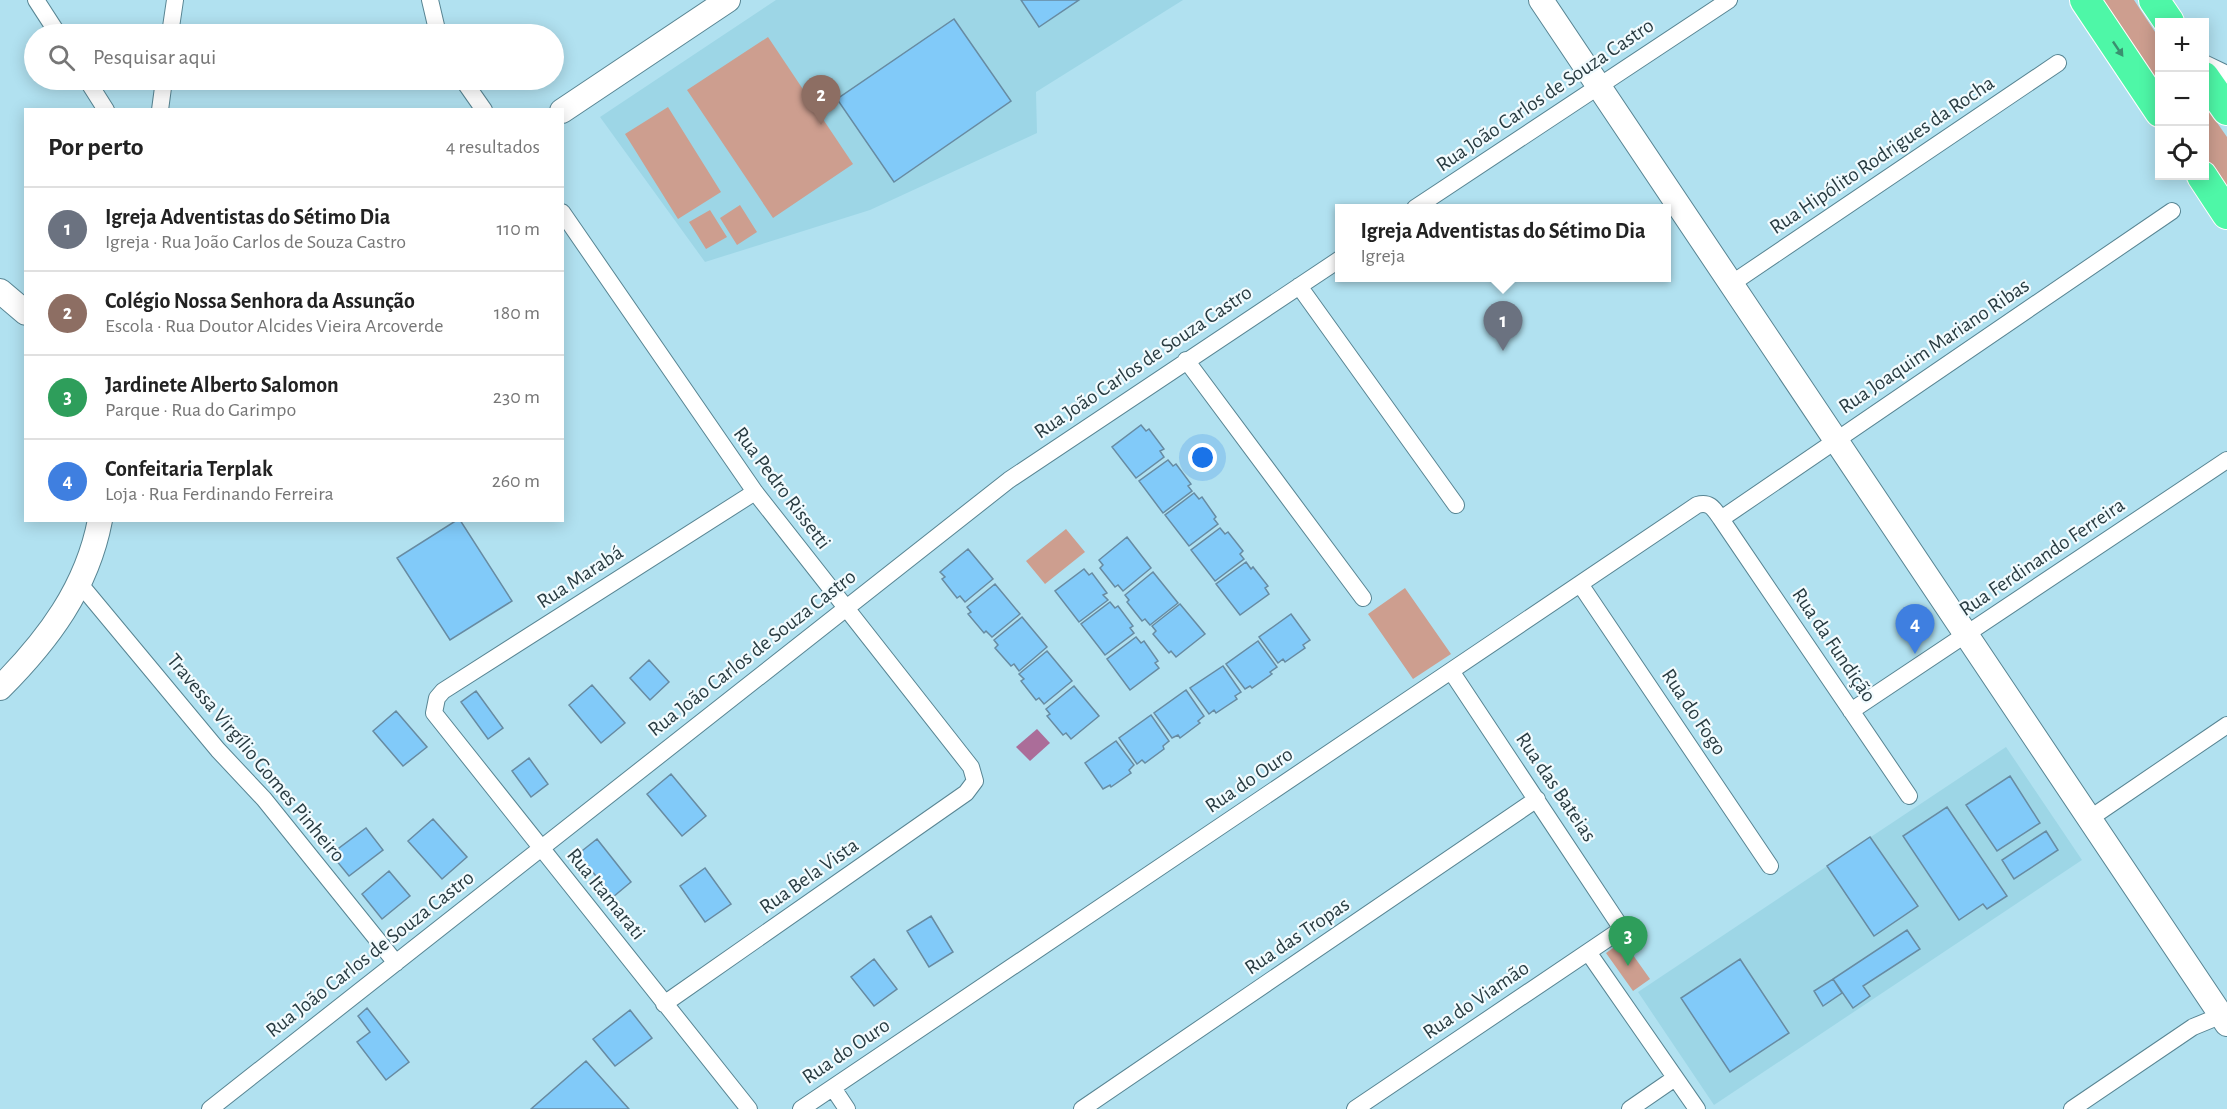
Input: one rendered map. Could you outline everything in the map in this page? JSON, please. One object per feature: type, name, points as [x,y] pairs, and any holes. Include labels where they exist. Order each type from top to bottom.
[{"type":"highway","points":[[2085,0],[2155,105]]},
{"type":"highway","points":[[2154,0],[2166,18]]},
{"type":"highway","points":[[2209,82],[2227,111]]},
{"type":"highway","points":[[2205,180],[2227,214]]},
{"type":"street","points":[[36,0],[52,24]]},
{"type":"street","points":[[171,24],[175,0]]},
{"type":"street","points":[[430,0],[436,24]]},
{"type":"street","points":[[564,110],[728,0]]},
{"type":"street","points":[[1541,0],[2089,819],[2225,1017],[2193,1027],[2072,1109]]},
{"type":"street","name":"Rua João Carlos de Souza Castro","points":[[1421,204],[1729,0]]},
{"type":"street","name":"Rua Hipólito Rodrigues da Rocha","points":[[1731,284],[2058,63]]},
{"type":"street","points":[[2209,65],[2227,74]]},
{"type":"street","points":[[93,90],[105,108]]},
{"type":"street","points":[[159,108],[162,90]]},
{"type":"street","points":[[470,90],[483,108]]},
{"type":"street","name":"Rua Joaquim Mariano Ribas","points":[[1721,519],[2172,212]]},
{"type":"street","name":"Rua Pedro Rissetti","points":[[564,215],[755,492],[971,767],[975,781]]},
{"type":"street","name":"Rua João Carlos de Souza Castro","points":[[210,1109],[1026,467],[1335,261]]},
{"type":"street","points":[[1299,286],[1456,505]]},
{"type":"street","points":[[0,291],[24,311]]},
{"type":"street","points":[[1186,360],[1363,598]]},
{"type":"street","name":"Rua Ferdinando Ferreira","points":[[1851,711],[2227,460]]},
{"type":"street","name":"Rua Marabá","points":[[434,705],[443,691],[755,492]]},
{"type":"street","name":"Rua do Ouro","points":[[801,1109],[1697,505],[1704,503],[1711,505],[1721,519]]},
{"type":"street","name":"Rua da Fundição","points":[[1721,519],[1909,796]]},
{"type":"street","points":[[0,688],[49,633],[80,584],[93,552],[100,522]]},
{"type":"street","name":"Travessa Virgílio Gomes Pinheiro","points":[[80,584],[214,745],[264,799],[396,963]]},
{"type":"street","name":"Rua do Fogo","points":[[1580,584],[1770,866]]},
{"type":"street","name":"Rua das Bateias","points":[[1451,670],[1622,929]]},
{"type":"street","name":"Rua Itamarati","points":[[434,705],[437,720],[749,1109]]},
{"type":"street","points":[[2089,819],[2227,725]]},
{"type":"street","name":"Rua Bela Vista","points":[[664,1004],[966,794],[975,781]]},
{"type":"street","name":"Rua das Tropas","points":[[1082,1109],[1537,800]]},
{"type":"street","name":"Rua do Viamão","points":[[1354,1109],[1622,929]]},
{"type":"street","points":[[1588,952],[1696,1109]]},
{"type":"street","points":[[1630,1109],[1676,1078]]},
{"type":"street","points":[[833,1088],[847,1109]]},
{"type":"shaded area","points":[[776,0],[1183,0],[1036,92],[1037,133],[870,210],[705,262],[600,117]]},
{"type":"shaded area","points":[[2099,0],[2134,0],[2155,32],[2155,84]]},
{"type":"shaded area","points":[[768,37],[853,164],[773,218],[687,90]]},
{"type":"shaded area","points":[[668,107],[721,192],[678,219],[625,134]]},
{"type":"shaded area","points":[[2209,111],[2227,137],[2227,190],[2209,163]]},
{"type":"shaded area","points":[[740,205],[757,232],[737,245],[720,218]]},
{"type":"shaded area","points":[[710,210],[727,237],[706,249],[689,222]]},
{"type":"shaded area","points":[[1066,529],[1085,552],[1045,584],[1026,561]]},
{"type":"shaded area","points":[[1405,588],[1451,654],[1413,679],[1368,614]]},
{"type":"shaded area","points":[[1037,729],[1050,743],[1030,761],[1016,747]]},
{"type":"shaded area","points":[[2006,747],[2082,860],[1714,1105],[1638,992]]},
{"type":"shaded area","points":[[1623,941],[1650,979],[1633,991],[1606,953]]},
{"type":"building","points":[[1021,0],[1079,0],[1039,27]]},
{"type":"building","points":[[954,19],[1011,101],[894,182],[837,99]]},
{"type":"building","points":[[1141,425],[1146,431],[1149,429],[1164,449],[1160,451],[1164,457],[1136,478],[1112,447]]},
{"type":"building","points":[[1168,460],[1173,466],[1176,464],[1191,484],[1188,486],[1192,491],[1163,513],[1139,481]]},
{"type":"building","points":[[1194,493],[1199,499],[1202,497],[1216,517],[1214,519],[1218,524],[1189,546],[1165,515]]},
{"type":"building","points":[[454,522],[461,522],[512,601],[450,640],[397,558]]},
{"type":"building","points":[[1220,528],[1225,534],[1228,532],[1243,551],[1240,554],[1244,559],[1215,581],[1191,550]]},
{"type":"building","points":[[1127,537],[1151,568],[1123,591],[1118,585],[1115,587],[1100,568],[1103,565],[1099,560]]},
{"type":"building","points":[[968,549],[993,579],[965,602],[960,596],[957,598],[942,579],[945,577],[940,572]]},
{"type":"building","points":[[1246,562],[1268,586],[1265,588],[1269,594],[1240,615],[1216,584]]},
{"type":"building","points":[[1084,569],[1089,575],[1092,573],[1107,593],[1103,595],[1108,600],[1079,622],[1055,591]]},
{"type":"building","points":[[1153,572],[1178,603],[1150,625],[1145,619],[1142,621],[1127,602],[1129,600],[1125,595]]},
{"type":"building","points":[[995,584],[1020,614],[992,637],[986,631],[984,633],[968,614],[971,612],[967,607]]},
{"type":"building","points":[[1110,602],[1115,608],[1118,606],[1133,626],[1130,628],[1134,633],[1105,655],[1081,624]]},
{"type":"building","points":[[1180,604],[1205,634],[1176,657],[1171,651],[1169,653],[1153,634],[1156,631],[1152,626]]},
{"type":"building","points":[[1291,614],[1310,640],[1303,645],[1305,648],[1285,662],[1283,659],[1278,663],[1259,637]]},
{"type":"building","points":[[1022,617],[1047,647],[1019,671],[1014,664],[1011,666],[995,648],[998,645],[994,640]]},
{"type":"building","points":[[1136,637],[1141,643],[1144,641],[1158,661],[1155,663],[1159,668],[1130,690],[1107,659]]},
{"type":"building","points":[[1258,641],[1277,667],[1270,672],[1272,674],[1252,688],[1250,686],[1245,689],[1226,664]]},
{"type":"building","points":[[1047,651],[1072,681],[1044,704],[1039,698],[1036,700],[1021,681],[1024,679],[1019,674]]},
{"type":"building","points":[[649,660],[669,682],[650,700],[630,678]]},
{"type":"building","points":[[1223,666],[1241,692],[1235,696],[1237,699],[1216,713],[1214,710],[1209,714],[1190,688]]},
{"type":"building","points":[[592,685],[625,723],[601,743],[569,705]]},
{"type":"building","points":[[1074,686],[1099,716],[1071,739],[1066,733],[1063,735],[1047,716],[1050,714],[1046,709]]},
{"type":"building","points":[[1186,690],[1204,716],[1198,721],[1200,723],[1180,738],[1178,735],[1172,738],[1154,713]]},
{"type":"building","points":[[476,691],[503,728],[488,739],[461,702]]},
{"type":"building","points":[[396,711],[427,747],[403,766],[373,731]]},
{"type":"building","points":[[1151,715],[1169,741],[1163,746],[1164,749],[1145,763],[1142,760],[1137,764],[1119,738]]},
{"type":"building","points":[[1116,741],[1134,765],[1129,770],[1131,773],[1111,787],[1110,785],[1103,789],[1085,763]]},
{"type":"building","points":[[529,758],[548,784],[531,797],[512,771]]},
{"type":"building","points":[[671,774],[706,816],[682,836],[647,794]]},
{"type":"building","points":[[2010,776],[2040,823],[1997,851],[1966,805]]},
{"type":"building","points":[[1947,807],[2007,896],[1987,909],[1983,904],[1959,920],[1903,836]]},
{"type":"building","points":[[433,819],[467,857],[442,879],[408,841]]},
{"type":"building","points":[[366,828],[383,850],[349,876],[331,854]]},
{"type":"building","points":[[2046,831],[2058,850],[2014,879],[2002,860]]},
{"type":"building","points":[[1870,837],[1918,906],[1874,936],[1827,866]]},
{"type":"building","points":[[597,839],[631,882],[613,897],[578,854]]},
{"type":"building","points":[[705,868],[731,904],[705,922],[680,886]]},
{"type":"building","points":[[389,871],[410,896],[382,919],[362,894]]},
{"type":"building","points":[[931,916],[953,952],[929,967],[907,931]]},
{"type":"building","points":[[1907,930],[1920,949],[1863,986],[1870,996],[1853,1008],[1833,979]]},
{"type":"building","points":[[874,959],[897,989],[874,1006],[851,977]]},
{"type":"building","points":[[1740,959],[1789,1033],[1730,1072],[1681,998]]},
{"type":"building","points":[[1833,979],[1842,993],[1823,1006],[1814,991]]},
{"type":"building","points":[[367,1008],[409,1062],[386,1080],[357,1042],[370,1032],[358,1016]]},
{"type":"building","points":[[630,1010],[652,1038],[615,1066],[593,1039]]},
{"type":"building","points":[[586,1061],[629,1109],[531,1109]]},
{"type":"place","name":"Colégio Nossa Senhora da Assunção","points":[[821,125]]},
{"type":"place","name":"Igreja Adventistas do Sétimo Dia","points":[[1503,351]]},
{"type":"place","name":"Confeitaria Terplak","points":[[1915,654]]},
{"type":"place","name":"Jardinete Alberto Salomon","points":[[1628,966]]}]
